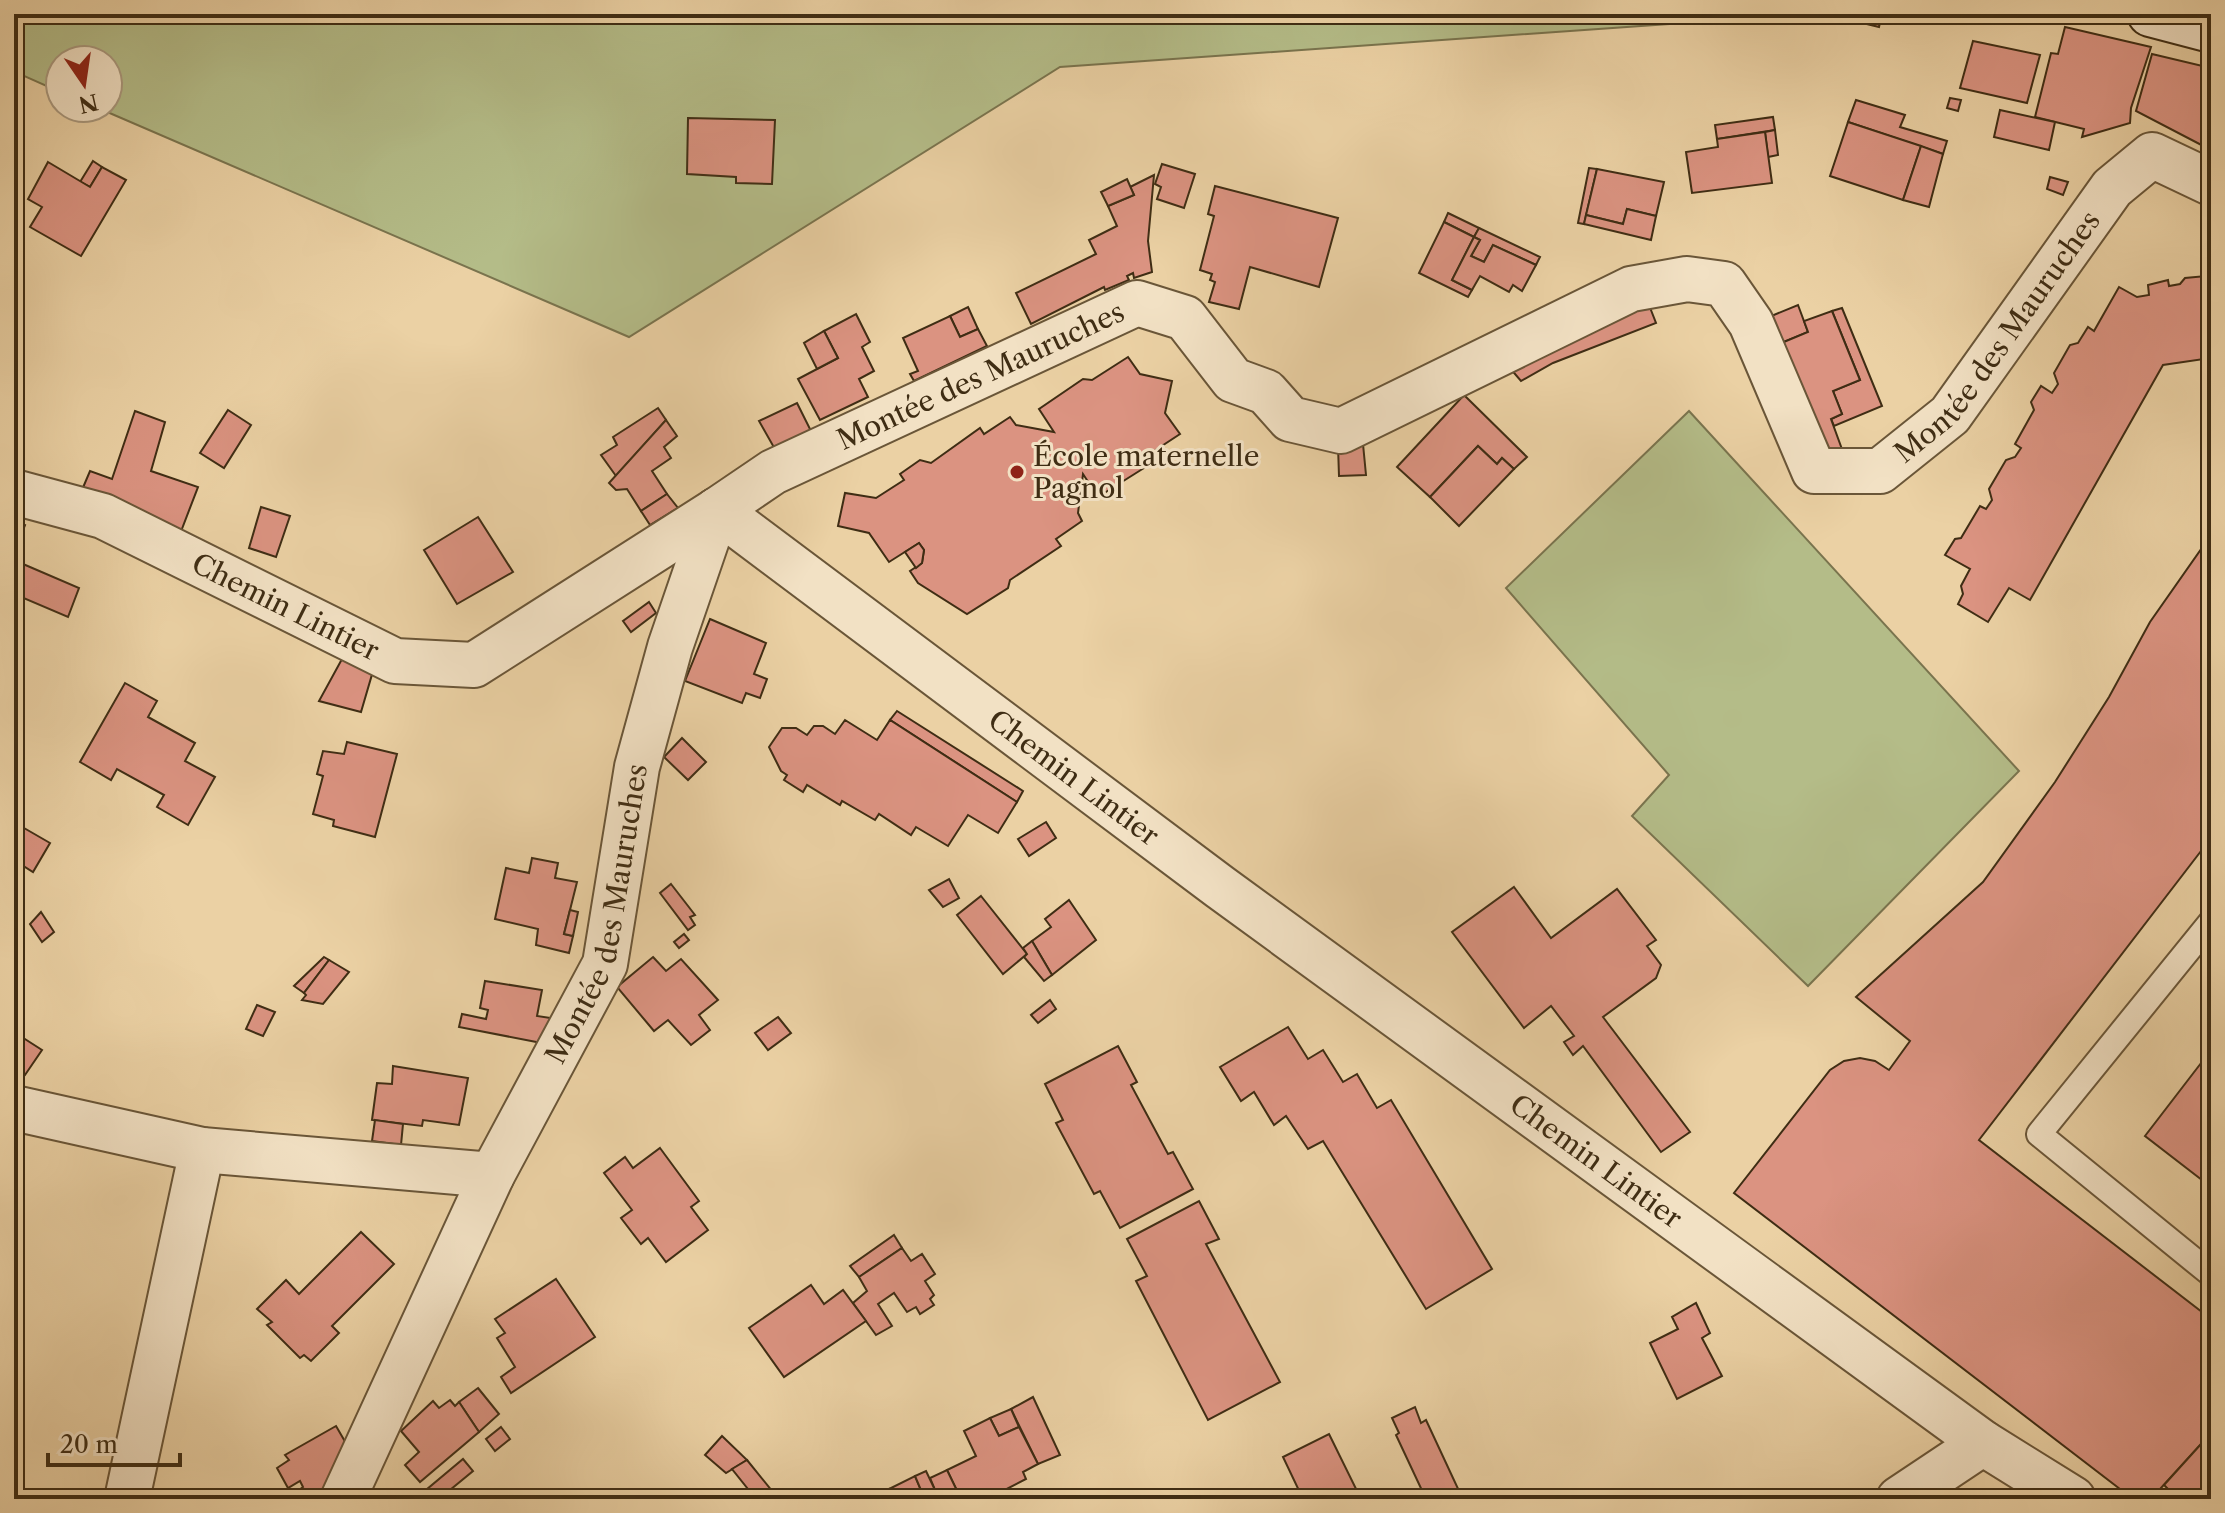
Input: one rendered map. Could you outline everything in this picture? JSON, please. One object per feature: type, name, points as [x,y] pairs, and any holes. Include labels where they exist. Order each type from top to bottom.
[{"type":"street","points":[[2150,14],[2211,30]]},
{"type":"street","name":"Montée des Mauruches","points":[[343,1499],[492,1175],[605,964],[637,767],[670,647],[717,510],[773,472],[1137,303],[1185,318],[1233,380],[1266,392],[1290,419],[1341,431],[1631,289],[1687,279],[1724,284],[1751,323],[1814,471],[1880,471],[1950,415],[2112,188],[2152,155],[2211,183]]},
{"type":"street","name":"Chemin Lintier","points":[[14,492],[103,516],[395,661],[474,665],[717,510],[1220,887],[1983,1443],[2073,1499]]},
{"type":"street","points":[[14,1108],[202,1150],[492,1175]]},
{"type":"street","points":[[127,1499],[202,1150]]},
{"type":"street","points":[[1899,1499],[1983,1443]]},
{"type":"lane","points":[[2211,922],[2039,1134],[2211,1274]]},
{"type":"green space","points":[[14,14],[1673,14],[1669,24],[1060,67],[629,337],[124,119],[124,44],[44,44],[44,85],[14,69]]},
{"type":"green space","points":[[1689,411],[2019,771],[1808,986],[1632,816],[1669,775],[1506,588]]},
{"type":"building","points":[[1839,14],[1882,14],[1879,27],[1838,17]]},
{"type":"building","points":[[2065,27],[2151,47],[2131,108],[2130,123],[2082,137],[2084,129],[2035,117],[2051,53],[2058,54]]},
{"type":"building","points":[[1973,41],[2040,55],[2027,103],[1960,88]]},
{"type":"building","points":[[2152,54],[2211,68],[2211,150],[2136,111]]},
{"type":"building","points":[[1950,98],[1961,100],[1958,111],[1947,108]]},
{"type":"building","points":[[1856,100],[1905,115],[1900,127],[1947,141],[1943,154],[1848,122]]},
{"type":"building","points":[[2000,110],[2055,122],[2049,150],[1994,137]]},
{"type":"building","points":[[1773,117],[1775,130],[1717,139],[1715,125]]},
{"type":"building","points":[[688,118],[775,120],[772,184],[736,183],[736,177],[687,174]]},
{"type":"building","points":[[1848,122],[1921,146],[1903,200],[1830,176]]},
{"type":"building","points":[[1775,130],[1778,155],[1768,157],[1765,132]]},
{"type":"building","points":[[1765,132],[1772,183],[1692,193],[1686,152],[1718,147],[1717,139]]},
{"type":"building","points":[[1921,146],[1943,154],[1929,207],[1903,200]]},
{"type":"building","points":[[93,161],[102,167],[90,187],[80,182]]},
{"type":"building","points":[[48,162],[90,187],[102,167],[126,180],[81,256],[30,227],[42,207],[28,199]]},
{"type":"building","points":[[1162,164],[1195,174],[1184,208],[1157,199],[1161,187],[1155,184]]},
{"type":"building","points":[[1589,168],[1597,169],[1584,224],[1578,223]]},
{"type":"building","points":[[1597,169],[1664,182],[1656,216],[1627,209],[1623,224],[1586,215]]},
{"type":"building","points":[[1154,175],[1148,241],[1152,272],[1134,278],[1133,273],[1127,276],[1129,280],[1105,290],[1104,287],[1031,324],[1016,293],[1096,254],[1089,240],[1117,226],[1108,206],[1134,195],[1130,187]]},
{"type":"building","points":[[2050,177],[2068,182],[2063,195],[2047,189]]},
{"type":"building","points":[[1127,179],[1134,195],[1108,206],[1101,192]]},
{"type":"building","points":[[1215,186],[1338,218],[1319,287],[1250,267],[1239,309],[1209,302],[1215,282],[1210,280],[1212,274],[1200,270],[1214,216],[1208,214]]},
{"type":"building","points":[[1627,209],[1656,216],[1651,240],[1584,224],[1586,215],[1623,224]]},
{"type":"building","points":[[1448,213],[1479,228],[1474,237],[1444,222]]},
{"type":"building","points":[[1444,222],[1474,237],[1452,280],[1472,290],[1468,297],[1419,273]]},
{"type":"building","points":[[1479,228],[1540,257],[1536,265],[1493,245],[1484,262],[1471,256],[1480,240],[1474,237]]},
{"type":"building","points":[[1474,237],[1480,240],[1471,256],[1484,262],[1493,245],[1536,265],[1522,291],[1513,285],[1509,292],[1480,276],[1472,290],[1452,280]]},
{"type":"building","points":[[2206,276],[2207,286],[2211,286],[2211,358],[2163,365],[2030,600],[2009,588],[1988,622],[1958,604],[1963,594],[1961,586],[1970,569],[1945,555],[1955,539],[1961,538],[1980,506],[1986,509],[1992,500],[1989,489],[2006,460],[2015,457],[2021,448],[2015,444],[2034,410],[2031,402],[2041,386],[2052,393],[2058,384],[2054,373],[2070,345],[2078,343],[2088,327],[2094,331],[2119,287],[2137,297],[2149,295],[2148,285],[2168,280],[2169,286],[2180,284],[2185,278]]},
{"type":"building","points":[[1649,305],[1656,323],[1553,363],[1521,381],[1509,367],[1609,319]]},
{"type":"building","points":[[1798,305],[1808,332],[1779,344],[1769,317]]},
{"type":"building","points":[[968,307],[978,329],[960,337],[950,316]]},
{"type":"building","points":[[1842,308],[1882,406],[1834,426],[1831,419],[1842,414],[1833,391],[1860,380],[1832,311]]},
{"type":"building","points":[[1832,311],[1860,380],[1833,391],[1842,414],[1831,419],[1843,452],[1822,452],[1779,344],[1808,332],[1804,321]]},
{"type":"building","points":[[856,314],[870,342],[862,347],[874,371],[859,379],[868,397],[820,420],[798,379],[838,358],[824,331]]},
{"type":"building","points":[[950,316],[960,337],[978,329],[987,346],[914,381],[910,374],[918,371],[903,338]]},
{"type":"building","points":[[824,331],[838,358],[817,369],[804,343]]},
{"type":"building","points":[[1128,357],[1140,374],[1172,381],[1165,413],[1180,434],[1145,457],[1144,468],[1098,497],[1083,474],[1078,513],[1082,521],[1056,539],[1061,546],[1010,580],[1008,588],[967,614],[918,583],[910,571],[922,563],[924,550],[919,543],[889,562],[869,533],[838,526],[845,493],[876,498],[904,480],[900,474],[920,460],[931,463],[980,428],[984,434],[1010,417],[1016,425],[1054,432],[1039,409],[1083,379],[1092,380]]},
{"type":"building","points":[[1464,395],[1527,457],[1514,469],[1502,458],[1497,464],[1478,446],[1430,497],[1397,467]]},
{"type":"building","points":[[797,403],[812,433],[776,451],[759,421]]},
{"type":"building","points":[[658,408],[666,420],[616,476],[601,455],[617,445],[613,437]]},
{"type":"building","points":[[228,410],[251,425],[224,468],[200,453]]},
{"type":"building","points":[[135,411],[165,422],[151,471],[198,487],[180,534],[79,497],[90,471],[112,479]]},
{"type":"building","points":[[666,420],[677,436],[664,447],[671,458],[652,471],[667,494],[641,511],[627,489],[616,490],[609,483]]},
{"type":"building","points":[[1363,444],[1366,475],[1339,476],[1338,446]]},
{"type":"building","points":[[1478,446],[1497,464],[1502,458],[1514,469],[1459,526],[1430,497]]},
{"type":"building","points":[[667,494],[678,508],[650,525],[641,511]]},
{"type":"building","points":[[261,507],[290,516],[276,557],[249,548]]},
{"type":"building","points":[[478,517],[513,572],[457,604],[424,550]]},
{"type":"building","points":[[14,521],[25,525],[14,554]]},
{"type":"building","points":[[2211,535],[2211,838],[1979,1140],[2211,1319],[2211,1433],[2151,1499],[2133,1499],[1734,1193],[1830,1070],[1844,1061],[1860,1058],[1875,1061],[1889,1070],[1910,1041],[1856,997],[1983,882],[2055,782],[2109,697],[2150,622]]},
{"type":"building","points":[[919,543],[924,550],[922,563],[916,568],[905,552]]},
{"type":"building","points":[[14,560],[23,564],[16,583],[14,583]]},
{"type":"building","points":[[23,564],[79,588],[68,617],[14,594]]},
{"type":"building","points":[[649,602],[656,613],[631,632],[623,621]]},
{"type":"building","points":[[710,619],[766,643],[754,674],[767,679],[760,698],[746,693],[742,703],[685,681]]},
{"type":"building","points":[[342,659],[373,671],[361,712],[319,701]]},
{"type":"building","points":[[125,683],[157,701],[148,717],[195,743],[185,761],[215,777],[188,825],[157,807],[164,795],[117,769],[111,780],[80,762]]},
{"type":"building","points":[[897,711],[1023,791],[1017,802],[890,720]]},
{"type":"building","points":[[845,720],[877,740],[890,720],[1017,802],[998,833],[968,815],[948,846],[916,827],[911,835],[879,814],[875,820],[842,801],[840,805],[807,785],[803,792],[784,780],[787,775],[781,771],[769,747],[782,728],[796,728],[807,735],[814,726],[823,726],[835,734]]},
{"type":"building","points":[[682,738],[706,762],[688,780],[664,757]]},
{"type":"building","points":[[347,742],[397,754],[375,837],[333,826],[334,820],[313,814],[323,776],[317,774],[323,751],[344,754]]},
{"type":"building","points":[[1046,822],[1056,838],[1029,856],[1018,839]]},
{"type":"building","points":[[24,828],[50,843],[33,872],[14,860],[14,844]]},
{"type":"building","points":[[532,858],[558,863],[555,878],[577,882],[564,934],[573,936],[569,953],[536,945],[538,929],[495,919],[506,868],[529,873]]},
{"type":"building","points":[[949,879],[959,898],[943,907],[929,890]]},
{"type":"building","points":[[671,884],[695,915],[690,917],[695,925],[688,930],[660,893]]},
{"type":"building","points":[[1514,887],[1551,938],[1617,889],[1656,940],[1647,946],[1661,965],[1656,978],[1603,1017],[1690,1132],[1661,1152],[1583,1046],[1573,1055],[1564,1042],[1574,1036],[1551,1006],[1524,1028],[1452,932]]},
{"type":"building","points":[[981,896],[1027,954],[1003,974],[957,915]]},
{"type":"building","points":[[1069,900],[1096,940],[1052,975],[1032,941],[1051,927],[1045,919]]},
{"type":"building","points":[[570,910],[578,912],[573,936],[564,934]]},
{"type":"building","points":[[41,912],[54,932],[42,942],[30,924]]},
{"type":"building","points":[[684,934],[689,940],[679,948],[674,942]]},
{"type":"building","points":[[1032,941],[1052,975],[1044,981],[1024,957],[1027,954],[1023,948]]},
{"type":"building","points":[[324,957],[329,960],[304,993],[294,986]]},
{"type":"building","points":[[653,957],[666,971],[681,959],[718,1000],[699,1015],[710,1030],[691,1045],[668,1020],[654,1031],[617,987]]},
{"type":"building","points":[[329,960],[349,972],[323,1004],[302,1000],[306,995],[304,993]]},
{"type":"building","points":[[485,981],[542,990],[537,1016],[557,1019],[552,1045],[459,1027],[462,1014],[486,1019],[488,1010],[480,1008]]},
{"type":"building","points":[[1050,1000],[1056,1009],[1038,1023],[1031,1015]]},
{"type":"building","points":[[257,1005],[275,1012],[263,1036],[246,1029]]},
{"type":"building","points":[[778,1017],[791,1033],[768,1050],[755,1033]]},
{"type":"building","points":[[1288,1027],[1308,1059],[1323,1050],[1343,1082],[1357,1074],[1377,1108],[1391,1100],[1492,1269],[1426,1309],[1323,1141],[1308,1149],[1286,1116],[1274,1125],[1254,1092],[1241,1101],[1220,1067]]},
{"type":"building","points":[[14,1032],[42,1050],[25,1075],[14,1068]]},
{"type":"building","points":[[1118,1046],[1137,1082],[1131,1085],[1168,1154],[1173,1152],[1193,1189],[1120,1228],[1100,1191],[1094,1194],[1056,1123],[1063,1120],[1045,1084]]},
{"type":"building","points":[[2208,1054],[2211,1056],[2211,1187],[2145,1136]]},
{"type":"building","points":[[393,1066],[468,1078],[459,1125],[423,1120],[422,1126],[372,1120],[377,1083],[392,1084]]},
{"type":"building","points":[[375,1120],[403,1124],[401,1145],[372,1141]]},
{"type":"building","points":[[660,1148],[699,1201],[691,1207],[708,1230],[666,1262],[648,1238],[641,1244],[621,1218],[632,1210],[604,1173],[625,1157],[633,1168]]},
{"type":"building","points":[[1199,1201],[1219,1239],[1206,1244],[1280,1382],[1208,1420],[1136,1281],[1147,1276],[1127,1239]]},
{"type":"building","points":[[361,1232],[394,1264],[332,1326],[339,1333],[311,1361],[304,1355],[300,1358],[267,1325],[272,1322],[257,1309],[286,1280],[299,1294]]},
{"type":"building","points":[[894,1235],[902,1248],[859,1277],[850,1266]]},
{"type":"building","points":[[902,1248],[911,1261],[922,1254],[935,1274],[925,1281],[934,1295],[930,1299],[934,1305],[920,1314],[916,1307],[907,1312],[894,1293],[878,1304],[892,1326],[876,1335],[853,1303],[867,1291],[859,1277]]},
{"type":"building","points":[[556,1279],[595,1337],[511,1393],[501,1377],[515,1367],[497,1338],[505,1333],[495,1319]]},
{"type":"building","points":[[811,1285],[824,1304],[843,1290],[866,1321],[784,1377],[749,1328]]},
{"type":"building","points":[[1696,1303],[1710,1333],[1702,1338],[1722,1376],[1677,1399],[1650,1343],[1678,1329],[1672,1317]]},
{"type":"building","points":[[478,1388],[499,1414],[479,1432],[459,1402]]},
{"type":"building","points":[[1033,1397],[1060,1455],[1038,1464],[1011,1409]]},
{"type":"building","points":[[450,1400],[455,1406],[459,1402],[479,1432],[420,1482],[405,1465],[419,1452],[401,1431],[433,1401],[439,1408]]},
{"type":"building","points":[[1415,1407],[1421,1423],[1426,1420],[1460,1493],[1447,1499],[1426,1499],[1396,1435],[1399,1433],[1392,1418]]},
{"type":"building","points":[[1011,1409],[1019,1427],[999,1436],[990,1418]]},
{"type":"building","points":[[990,1418],[999,1436],[1019,1427],[1038,1464],[1023,1472],[1026,1479],[995,1495],[997,1499],[961,1499],[947,1470],[976,1456],[964,1431]]},
{"type":"building","points":[[336,1426],[354,1457],[343,1480],[310,1499],[298,1499],[295,1493],[303,1487],[300,1481],[288,1488],[277,1468],[289,1460],[285,1455]]},
{"type":"building","points":[[501,1427],[510,1439],[495,1451],[486,1439]]},
{"type":"building","points":[[2211,1433],[2211,1484],[2198,1499],[2178,1499],[2164,1485]]},
{"type":"building","points":[[1329,1434],[1361,1499],[1303,1499],[1283,1457]]},
{"type":"building","points":[[722,1436],[747,1460],[726,1473],[705,1455]]},
{"type":"building","points":[[463,1459],[473,1471],[439,1499],[423,1499],[420,1495]]},
{"type":"building","points":[[747,1460],[777,1497],[756,1499],[732,1469]]},
{"type":"building","points":[[947,1470],[961,1499],[894,1499],[889,1489],[915,1476],[923,1495],[935,1490],[930,1478]]},
{"type":"building","points":[[926,1471],[935,1490],[923,1495],[915,1476]]},
{"type":"building","points":[[889,1489],[894,1499],[871,1499]]},
{"type":"place","name":"École maternelle Pagnol","points":[[1017,472]]}]
